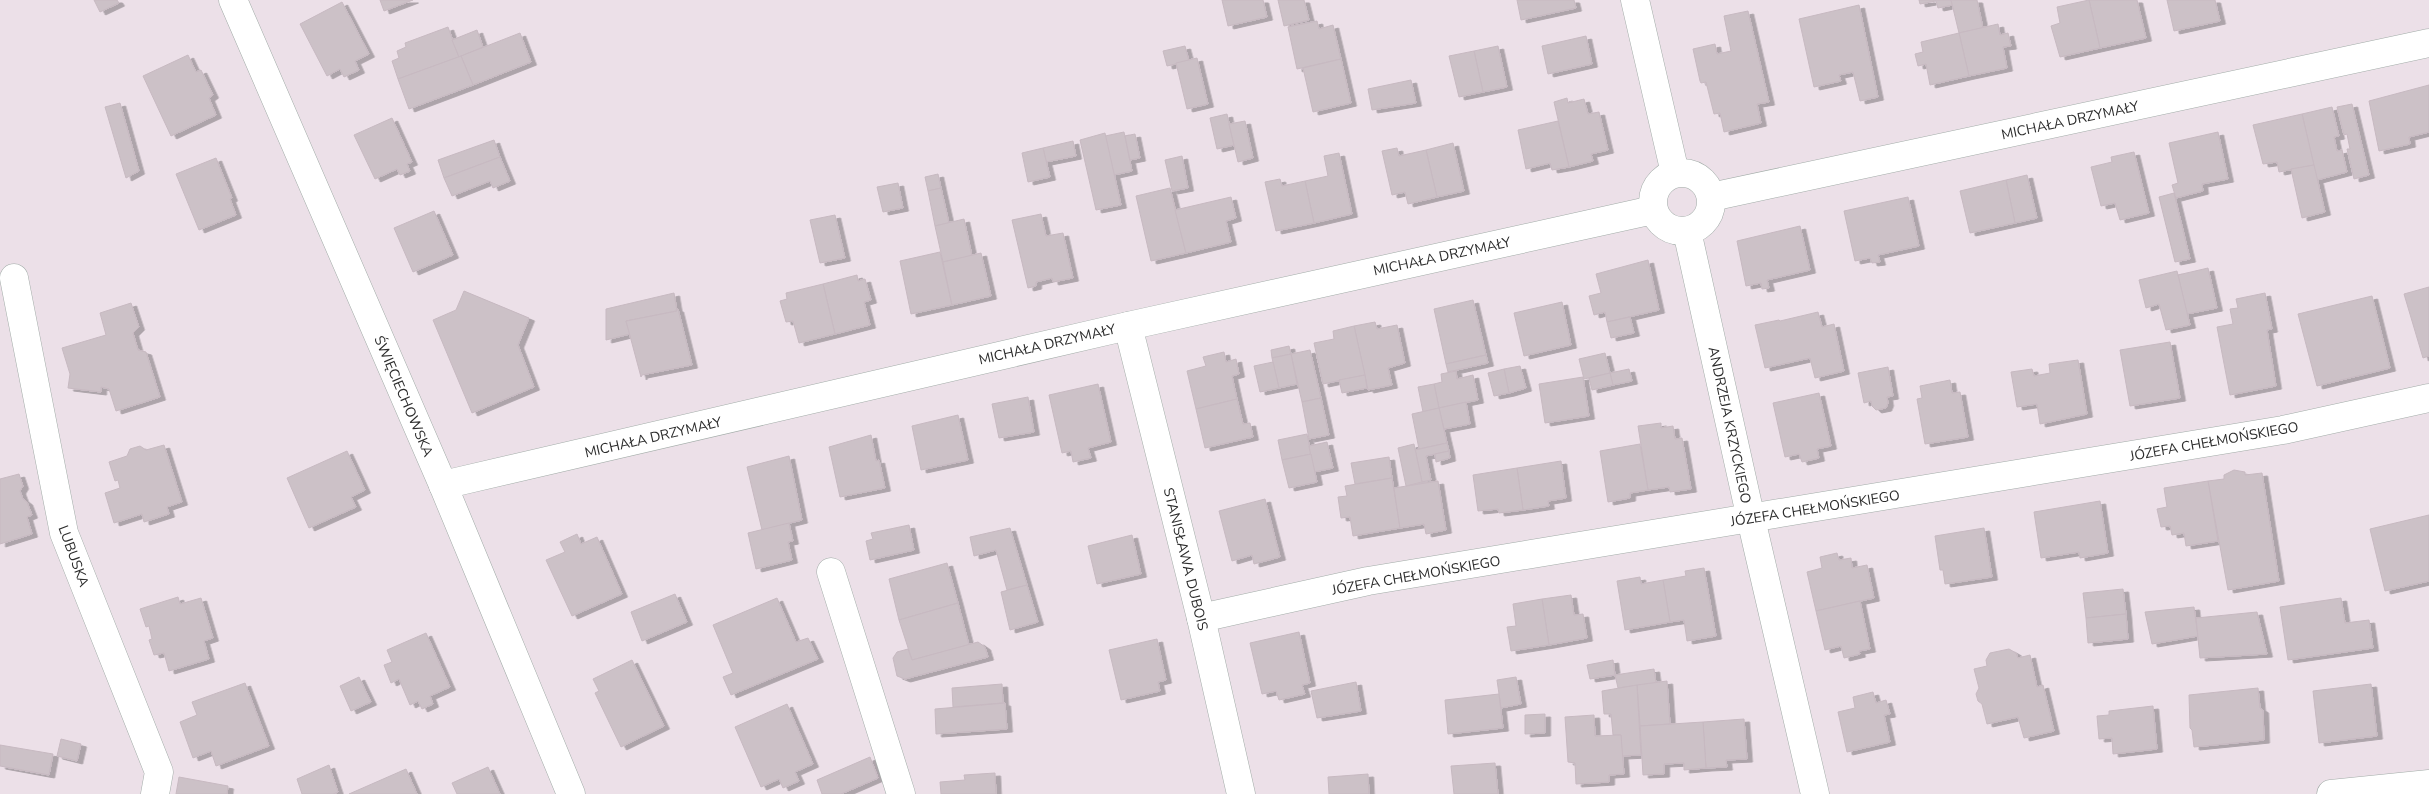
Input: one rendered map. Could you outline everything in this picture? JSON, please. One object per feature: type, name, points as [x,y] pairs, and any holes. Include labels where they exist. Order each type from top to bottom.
[{"type":"street","name":"ŚWIĘCIECHOWSKA","points":[[233,0],[443,485],[571,794]]},
{"type":"street","points":[[1636,0],[1674,172]]},
{"type":"street","name":"MICHAŁA DRZYMAŁY","points":[[1711,197],[2429,43]]},
{"type":"street","points":[[1674,172],[1689,173],[1697,176],[1706,185],[1711,197],[1710,210],[1704,221],[1687,231],[1678,231],[1667,227],[1658,219],[1653,210],[1652,198],[1656,187],[1662,179],[1674,172]]},
{"type":"street","name":"MICHAŁA DRZYMAŁY","points":[[443,485],[1128,326],[1653,210]]},
{"type":"street","name":"ANDRZEJA KRZYCKIEGO","points":[[1687,231],[1815,794]]},
{"type":"street","name":"LUBUSKA","points":[[14,278],[64,533],[159,772],[155,794]]},
{"type":"street","name":"STANISŁAWA DUBOIS","points":[[1128,326],[1201,618],[1241,794]]},
{"type":"street","name":"JÓZEFA CHEŁMOŃSKIEGO","points":[[1201,618],[1368,581],[2283,430],[2429,398]]},
{"type":"street","points":[[831,572],[901,794]]},
{"type":"street","points":[[2331,794],[2429,784]]},
{"type":"building","points":[[94,0],[117,0],[119,3],[100,12]]},
{"type":"building","points":[[380,0],[413,0],[384,11]]},
{"type":"building","points":[[1222,0],[1263,0],[1267,17],[1228,26]]},
{"type":"building","points":[[1278,0],[1304,0],[1309,20],[1284,26]]},
{"type":"building","points":[[1517,0],[1574,0],[1576,8],[1521,20]]},
{"type":"building","points":[[1919,0],[1951,0],[1953,5],[1938,8],[1936,1],[1920,4]]},
{"type":"building","points":[[1951,0],[1977,0],[1983,28],[1959,33]]},
{"type":"building","points":[[2089,0],[2137,0],[2146,38],[2100,48]]},
{"type":"building","points":[[2089,0],[2100,48],[2060,57],[2051,26],[2060,23],[2057,7]]},
{"type":"building","points":[[2167,0],[2215,0],[2220,21],[2174,31]]},
{"type":"building","points":[[342,2],[369,54],[355,61],[359,70],[344,77],[340,69],[327,76],[300,24]]},
{"type":"building","points":[[1859,5],[1878,97],[1860,101],[1853,72],[1839,75],[1841,81],[1814,87],[1799,19]]},
{"type":"building","points":[[1748,11],[1769,102],[1757,104],[1761,123],[1724,132],[1720,113],[1714,114],[1706,82],[1701,83],[1700,81],[1693,49],[1715,44],[1717,54],[1731,51],[1724,16]]},
{"type":"building","points":[[1317,21],[1319,29],[1333,25],[1341,59],[1297,69],[1288,27]]},
{"type":"building","points":[[1998,24],[2000,35],[2008,33],[2011,46],[2003,47],[2007,68],[1969,76],[1959,33]]},
{"type":"building","points":[[448,27],[459,57],[398,79],[392,61],[399,58],[397,51],[406,47],[405,43]]},
{"type":"building","points":[[477,30],[483,47],[459,57],[452,40]]},
{"type":"building","points":[[520,33],[531,62],[473,85],[461,56]]},
{"type":"building","points":[[1959,33],[1969,76],[1930,85],[1926,64],[1918,66],[1915,54],[1923,52],[1921,42]]},
{"type":"building","points":[[1586,36],[1592,64],[1548,74],[1542,46]]},
{"type":"building","points":[[1185,46],[1189,61],[1167,66],[1163,51]]},
{"type":"building","points":[[1498,46],[1507,87],[1483,92],[1474,51]]},
{"type":"building","points":[[1474,51],[1483,92],[1459,97],[1449,56]]},
{"type":"building","points":[[188,55],[196,72],[201,70],[213,95],[209,98],[216,115],[171,136],[143,76]]},
{"type":"building","points":[[461,56],[473,85],[409,109],[398,79]]},
{"type":"building","points":[[1197,58],[1208,104],[1187,109],[1176,63]]},
{"type":"building","points":[[1341,59],[1351,103],[1313,112],[1303,68]]},
{"type":"building","points":[[1411,80],[1416,103],[1372,110],[1368,89]]},
{"type":"building","points":[[2429,85],[2429,132],[2409,137],[2410,144],[2379,151],[2369,101]]},
{"type":"building","points":[[1567,98],[1568,103],[1584,99],[1588,114],[1599,112],[1608,150],[1591,154],[1593,161],[1569,167],[1554,102]]},
{"type":"building","points":[[120,103],[139,171],[126,178],[105,107]]},
{"type":"building","points":[[2352,104],[2369,175],[2354,179],[2347,149],[2350,149],[2347,134],[2344,135],[2337,107]]},
{"type":"building","points":[[2332,107],[2339,136],[2334,137],[2337,151],[2342,150],[2347,172],[2317,180],[2302,114]]},
{"type":"building","points":[[1227,114],[1234,145],[1217,149],[1210,118]]},
{"type":"building","points":[[2302,114],[2314,165],[2279,172],[2277,162],[2263,164],[2253,125]]},
{"type":"building","points":[[392,118],[412,162],[407,164],[410,171],[400,175],[397,169],[375,179],[354,135]]},
{"type":"building","points":[[1245,121],[1253,158],[1238,162],[1229,124]]},
{"type":"building","points":[[1558,121],[1569,167],[1552,170],[1550,163],[1526,169],[1518,130]]},
{"type":"building","points":[[1124,132],[1132,171],[1114,175],[1105,136]]},
{"type":"building","points":[[2218,132],[2228,179],[2202,184],[2203,191],[2176,198],[2172,185],[2178,183],[2169,143]]},
{"type":"building","points":[[1105,133],[1121,205],[1096,210],[1080,140]]},
{"type":"building","points":[[1135,134],[1140,158],[1130,160],[1125,136]]},
{"type":"building","points":[[494,140],[500,157],[444,178],[438,160]]},
{"type":"building","points":[[1073,141],[1076,156],[1046,162],[1043,148]]},
{"type":"building","points":[[1453,143],[1464,191],[1437,197],[1426,150]]},
{"type":"building","points":[[1043,148],[1050,177],[1028,182],[1022,153]]},
{"type":"building","points":[[1397,148],[1399,156],[1426,150],[1437,197],[1408,204],[1405,192],[1392,195],[1382,151]]},
{"type":"building","points":[[2134,152],[2149,213],[2120,220],[2115,203],[2101,206],[2091,167],[2112,162],[2111,157]]},
{"type":"building","points":[[1339,153],[1352,214],[1314,223],[1305,181],[1328,176],[1324,156]]},
{"type":"building","points":[[1182,156],[1188,188],[1172,191],[1165,160]]},
{"type":"building","points":[[500,157],[510,181],[493,188],[490,181],[452,196],[444,178]]},
{"type":"building","points":[[216,158],[232,198],[230,199],[236,215],[199,230],[176,174]]},
{"type":"building","points":[[2314,165],[2325,212],[2302,218],[2291,169]]},
{"type":"building","points":[[938,174],[941,188],[928,191],[925,177]]},
{"type":"building","points":[[2027,175],[2037,218],[2015,223],[2006,180]]},
{"type":"building","points":[[1280,179],[1282,186],[1305,181],[1314,223],[1276,231],[1265,182]]},
{"type":"building","points":[[2006,180],[2015,223],[1970,233],[1960,191]]},
{"type":"building","points":[[898,183],[903,208],[883,212],[877,187]]},
{"type":"building","points":[[941,188],[949,223],[935,226],[928,191]]},
{"type":"building","points":[[1170,188],[1186,253],[1151,261],[1136,196]]},
{"type":"building","points":[[2174,193],[2190,259],[2175,262],[2159,197]]},
{"type":"building","points":[[1231,197],[1236,218],[1226,221],[1231,242],[1186,253],[1175,210]]},
{"type":"building","points":[[1908,197],[1919,246],[1878,255],[1880,262],[1872,263],[1870,258],[1855,261],[1844,211]]},
{"type":"building","points":[[434,211],[453,255],[413,272],[394,228]]},
{"type":"building","points":[[1041,214],[1046,236],[1063,233],[1073,278],[1053,282],[1052,278],[1036,282],[1036,286],[1028,288],[1012,220]]},
{"type":"building","points":[[835,215],[845,258],[820,263],[810,220]]},
{"type":"building","points":[[964,219],[972,256],[943,262],[935,226]]},
{"type":"building","points":[[1800,226],[1810,270],[1767,280],[1769,288],[1762,289],[1761,283],[1746,286],[1737,241]]},
{"type":"building","points":[[940,252],[952,305],[911,314],[900,261]]},
{"type":"building","points":[[981,253],[991,296],[952,305],[943,262]]},
{"type":"building","points":[[1648,260],[1659,310],[1607,322],[1605,312],[1594,315],[1589,296],[1601,293],[1596,274]]},
{"type":"building","points":[[2208,268],[2217,308],[2187,314],[2178,275]]},
{"type":"building","points":[[2177,271],[2190,325],[2166,330],[2159,304],[2146,308],[2139,280]]},
{"type":"building","points":[[857,275],[858,281],[865,279],[871,300],[864,302],[870,325],[835,334],[823,284]]},
{"type":"building","points":[[823,284],[835,334],[799,343],[793,321],[786,322],[780,301],[787,299],[786,293]]},
{"type":"building","points":[[2429,287],[2429,356],[2423,358],[2404,294]]},
{"type":"building","points":[[464,291],[529,318],[518,345],[534,387],[472,413],[433,320],[456,310]]},
{"type":"building","points":[[674,293],[677,311],[626,321],[630,334],[606,340],[606,309]]},
{"type":"building","points":[[2265,293],[2272,329],[2267,330],[2276,386],[2230,395],[2217,327],[2233,324],[2230,309],[2238,308],[2236,299]]},
{"type":"building","points":[[2372,296],[2390,368],[2317,386],[2298,314]]},
{"type":"building","points":[[1473,300],[1486,355],[1446,364],[1434,309]]},
{"type":"building","points":[[1562,302],[1571,345],[1524,356],[1514,313]]},
{"type":"building","points":[[131,303],[139,327],[133,333],[138,350],[146,352],[160,397],[116,411],[109,389],[101,387],[101,392],[68,388],[70,374],[62,348],[106,335],[100,313]]},
{"type":"building","points":[[676,309],[678,309],[692,365],[642,375],[641,377],[626,321],[677,311]]},
{"type":"building","points":[[1818,312],[1822,327],[1834,324],[1844,371],[1815,378],[1810,358],[1765,368],[1755,325]]},
{"type":"building","points":[[1630,317],[1634,333],[1611,338],[1607,322]]},
{"type":"building","points":[[1375,322],[1377,329],[1397,325],[1405,363],[1388,368],[1392,385],[1368,390],[1354,326]]},
{"type":"building","points":[[1354,326],[1365,375],[1323,384],[1314,343],[1334,339],[1333,331]]},
{"type":"building","points":[[2170,342],[2180,398],[2130,406],[2120,350]]},
{"type":"building","points":[[1289,346],[1291,354],[1272,358],[1271,350]]},
{"type":"building","points":[[1310,350],[1321,398],[1302,402],[1291,354]]},
{"type":"building","points":[[1224,352],[1226,362],[1236,359],[1239,374],[1232,376],[1237,399],[1196,409],[1187,371],[1206,366],[1203,357]]},
{"type":"building","points":[[1605,353],[1610,373],[1584,379],[1579,359]]},
{"type":"building","points":[[1291,354],[1297,384],[1279,388],[1272,358]]},
{"type":"building","points":[[1486,355],[1488,363],[1448,372],[1446,364]]},
{"type":"building","points":[[2078,360],[2087,414],[2040,424],[2037,404],[2017,407],[2011,372],[2032,369],[2034,376],[2050,373],[2049,364]]},
{"type":"building","points":[[1273,362],[1279,388],[1260,392],[1254,366]]},
{"type":"building","points":[[1520,366],[1526,388],[1509,393],[1504,369]]},
{"type":"building","points":[[1888,367],[1893,396],[1887,397],[1888,403],[1886,408],[1876,410],[1872,406],[1871,401],[1864,403],[1858,373]]},
{"type":"building","points":[[1504,369],[1509,393],[1494,396],[1488,373]]},
{"type":"building","points":[[1629,369],[1632,381],[1613,385],[1610,373]]},
{"type":"building","points":[[1456,371],[1457,379],[1473,375],[1478,400],[1439,408],[1434,384],[1442,382],[1441,374]]},
{"type":"building","points":[[1610,373],[1613,385],[1592,390],[1589,378]]},
{"type":"building","points":[[1365,375],[1367,388],[1342,393],[1339,380]]},
{"type":"building","points":[[1583,377],[1589,416],[1545,423],[1539,384]]},
{"type":"building","points":[[1950,380],[1952,393],[1960,392],[1968,437],[1925,444],[1917,399],[1922,398],[1920,386]]},
{"type":"building","points":[[1098,384],[1111,442],[1088,448],[1091,458],[1073,462],[1071,451],[1062,453],[1049,395]]},
{"type":"building","points":[[1434,384],[1439,408],[1423,412],[1418,387]]},
{"type":"building","points":[[1819,393],[1831,446],[1817,449],[1819,458],[1802,462],[1799,454],[1785,457],[1773,403]]},
{"type":"building","points":[[1028,397],[1034,432],[999,438],[992,404]]},
{"type":"building","points":[[1321,398],[1329,435],[1309,439],[1302,402]]},
{"type":"building","points":[[1237,399],[1243,424],[1250,423],[1253,437],[1205,448],[1196,409]]},
{"type":"building","points":[[1466,402],[1470,424],[1444,429],[1439,408]]},
{"type":"building","points":[[1439,408],[1447,443],[1419,449],[1412,414]]},
{"type":"building","points":[[958,415],[968,460],[921,470],[912,426]]},
{"type":"building","points":[[1661,423],[1661,428],[1673,426],[1675,439],[1682,438],[1691,489],[1670,492],[1669,487],[1648,490],[1638,426]]},
{"type":"building","points":[[1307,434],[1311,454],[1282,460],[1278,440]]},
{"type":"building","points":[[871,435],[876,461],[879,460],[885,488],[840,497],[829,447]]},
{"type":"building","points":[[1327,442],[1333,468],[1314,472],[1309,446]]},
{"type":"building","points":[[1447,443],[1449,451],[1426,456],[1431,480],[1422,482],[1415,450]]},
{"type":"building","points":[[1414,444],[1422,482],[1406,486],[1398,448]]},
{"type":"building","points":[[1640,444],[1648,490],[1630,493],[1630,498],[1608,502],[1600,451]]},
{"type":"building","points":[[164,445],[182,502],[167,507],[169,514],[144,522],[142,514],[114,523],[105,493],[120,488],[118,480],[115,481],[109,462],[127,456],[130,449],[140,446],[146,450]]},
{"type":"building","points":[[347,451],[365,490],[351,497],[356,507],[309,528],[287,478]]},
{"type":"building","points":[[1449,451],[1450,458],[1436,462],[1435,454]]},
{"type":"building","points":[[1311,454],[1317,482],[1289,488],[1282,460]]},
{"type":"building","points":[[789,456],[802,520],[762,530],[747,467]]},
{"type":"building","points":[[1389,457],[1392,478],[1355,484],[1351,463]]},
{"type":"building","points":[[1561,461],[1566,498],[1548,501],[1549,506],[1523,510],[1517,468]]},
{"type":"building","points":[[1517,468],[1523,510],[1499,513],[1498,509],[1478,511],[1473,475]]},
{"type":"building","points":[[2234,470],[2245,472],[2245,475],[2262,473],[2279,581],[2228,590],[2208,481],[2224,479],[2224,475]]},
{"type":"building","points":[[19,474],[23,486],[20,491],[32,515],[27,517],[32,534],[0,544],[0,479]]},
{"type":"building","points":[[1392,478],[1400,528],[1353,536],[1350,517],[1341,518],[1338,497],[1347,496],[1345,486]]},
{"type":"building","points":[[1438,481],[1446,530],[1426,534],[1424,524],[1400,528],[1394,488]]},
{"type":"building","points":[[2208,481],[2218,541],[2186,546],[2184,533],[2172,535],[2170,526],[2161,527],[2157,509],[2167,507],[2164,488]]},
{"type":"building","points":[[1265,499],[1280,557],[1254,564],[1252,555],[1232,561],[1219,511]]},
{"type":"building","points":[[2100,501],[2108,553],[2080,558],[2079,552],[2041,558],[2034,512]]},
{"type":"building","points":[[2429,515],[2429,581],[2385,591],[2370,529]]},
{"type":"building","points":[[789,523],[793,541],[788,542],[792,560],[756,569],[748,533]]},
{"type":"building","points":[[909,525],[914,550],[870,560],[866,541],[873,539],[871,533]]},
{"type":"building","points":[[1010,528],[1027,585],[1007,590],[996,550],[974,556],[970,537]]},
{"type":"building","points":[[1984,528],[1992,577],[1945,584],[1943,570],[1940,570],[1935,536]]},
{"type":"building","points":[[577,534],[581,544],[597,537],[622,594],[572,616],[546,560],[565,552],[560,542]]},
{"type":"building","points":[[1132,535],[1141,574],[1097,584],[1088,546]]},
{"type":"building","points":[[1837,553],[1839,560],[1851,558],[1852,568],[1867,565],[1874,598],[1816,611],[1807,572],[1822,568],[1820,557]]},
{"type":"building","points":[[947,563],[958,603],[899,620],[889,579]]},
{"type":"building","points":[[1704,568],[1716,636],[1687,641],[1684,620],[1670,622],[1663,580],[1686,576],[1685,571]]},
{"type":"building","points":[[1640,577],[1641,584],[1663,580],[1670,622],[1625,630],[1617,581]]},
{"type":"building","points":[[1027,585],[1038,622],[1010,630],[1001,592]]},
{"type":"building","points":[[2123,589],[2126,614],[2086,618],[2083,593]]},
{"type":"building","points":[[675,594],[687,622],[642,641],[631,612]]},
{"type":"building","points":[[1571,595],[1574,615],[1583,614],[1587,638],[1549,645],[1542,599]]},
{"type":"building","points":[[178,597],[180,604],[201,598],[213,638],[204,641],[209,659],[169,671],[164,653],[154,655],[149,640],[152,639],[149,626],[146,627],[140,609]]},
{"type":"building","points":[[777,598],[796,642],[808,638],[818,659],[731,695],[723,677],[733,673],[713,625]]},
{"type":"building","points":[[2341,598],[2345,623],[2369,620],[2373,648],[2288,660],[2280,607]]},
{"type":"building","points":[[1542,599],[1549,645],[1511,651],[1507,627],[1516,626],[1513,604]]},
{"type":"building","points":[[1860,601],[1870,649],[1859,651],[1860,654],[1844,658],[1841,646],[1825,650],[1816,611]]},
{"type":"building","points":[[958,603],[969,645],[912,660],[899,620]]},
{"type":"building","points":[[2194,607],[2198,636],[2152,644],[2145,612]]},
{"type":"building","points":[[2257,612],[2267,654],[2200,658],[2196,618]]},
{"type":"building","points":[[2126,614],[2128,639],[2088,643],[2086,618]]},
{"type":"building","points":[[1299,632],[1310,683],[1302,685],[1305,694],[1279,700],[1276,691],[1262,694],[1250,643]]},
{"type":"building","points":[[426,633],[450,687],[430,696],[433,704],[422,709],[418,701],[410,705],[399,679],[391,683],[384,665],[392,662],[387,650]]},
{"type":"building","points":[[1157,639],[1166,680],[1158,682],[1160,691],[1121,700],[1109,650]]},
{"type":"building","points":[[978,642],[985,647],[988,657],[905,679],[897,676],[893,658],[897,652],[908,649],[912,660]]},
{"type":"building","points":[[2009,649],[2016,653],[2018,658],[2030,655],[2037,687],[2043,685],[2054,731],[2024,738],[2018,717],[1987,724],[1982,704],[1978,701],[1976,694],[1979,688],[1974,669],[1987,666],[1986,660],[1990,653]]},
{"type":"building","points":[[632,660],[664,726],[621,747],[595,693],[599,691],[593,679]]},
{"type":"building","points":[[1613,660],[1615,675],[1590,679],[1587,665]]},
{"type":"building","points":[[1654,669],[1656,683],[1618,688],[1615,675]]},
{"type":"building","points":[[359,677],[371,702],[351,711],[340,686]]},
{"type":"building","points":[[1516,677],[1521,704],[1501,708],[1497,680]]},
{"type":"building","points":[[1667,681],[1670,724],[1640,726],[1637,685]]},
{"type":"building","points":[[1356,682],[1361,711],[1317,718],[1311,691]]},
{"type":"building","points":[[245,683],[269,746],[216,766],[211,751],[193,758],[180,722],[197,715],[192,702]]},
{"type":"building","points":[[1002,684],[1003,703],[953,707],[952,688]]},
{"type":"building","points":[[2371,684],[2377,736],[2319,743],[2313,691]]},
{"type":"building","points":[[1637,685],[1641,755],[1622,756],[1621,735],[1613,735],[1611,714],[1604,714],[1602,691]]},
{"type":"building","points":[[2258,688],[2260,708],[2263,710],[2264,740],[2194,747],[2192,730],[2190,728],[2189,695]]},
{"type":"building","points":[[1873,692],[1876,703],[1886,700],[1890,714],[1884,715],[1890,742],[1847,752],[1838,712],[1855,708],[1853,697]]},
{"type":"building","points":[[1499,694],[1503,728],[1448,734],[1445,700]]},
{"type":"building","points":[[1005,703],[1007,729],[936,734],[935,709]]},
{"type":"building","points":[[787,704],[813,764],[795,772],[799,781],[783,788],[779,779],[761,787],[735,727]]},
{"type":"building","points":[[2153,706],[2157,749],[2113,754],[2112,738],[2099,739],[2097,716],[2109,715],[2109,711]]},
{"type":"building","points":[[1545,714],[1545,733],[1525,734],[1525,715]]},
{"type":"building","points":[[1594,715],[1595,736],[1621,735],[1624,774],[1609,775],[1609,782],[1576,784],[1575,763],[1568,762],[1565,717]]},
{"type":"building","points":[[1744,719],[1747,759],[1726,760],[1727,767],[1706,768],[1703,722]]},
{"type":"building","points":[[1703,722],[1706,768],[1684,770],[1684,763],[1664,764],[1664,774],[1643,775],[1640,726]]},
{"type":"building","points":[[61,739],[81,744],[77,761],[57,756]]},
{"type":"building","points":[[0,745],[53,754],[49,775],[0,766]]},
{"type":"building","points":[[870,757],[878,778],[841,794],[822,794],[817,780]]},
{"type":"building","points":[[1495,763],[1498,794],[1454,794],[1451,766]]},
{"type":"building","points":[[329,765],[338,792],[333,794],[302,794],[297,779]]},
{"type":"building","points":[[488,767],[500,794],[457,794],[452,783]]},
{"type":"building","points":[[406,769],[417,794],[349,794]]},
{"type":"building","points":[[995,773],[996,794],[941,794],[940,782],[965,780],[964,775]]},
{"type":"building","points":[[1368,774],[1369,794],[1329,794],[1328,777]]},
{"type":"building","points":[[179,777],[228,786],[227,794],[176,794]]}]
